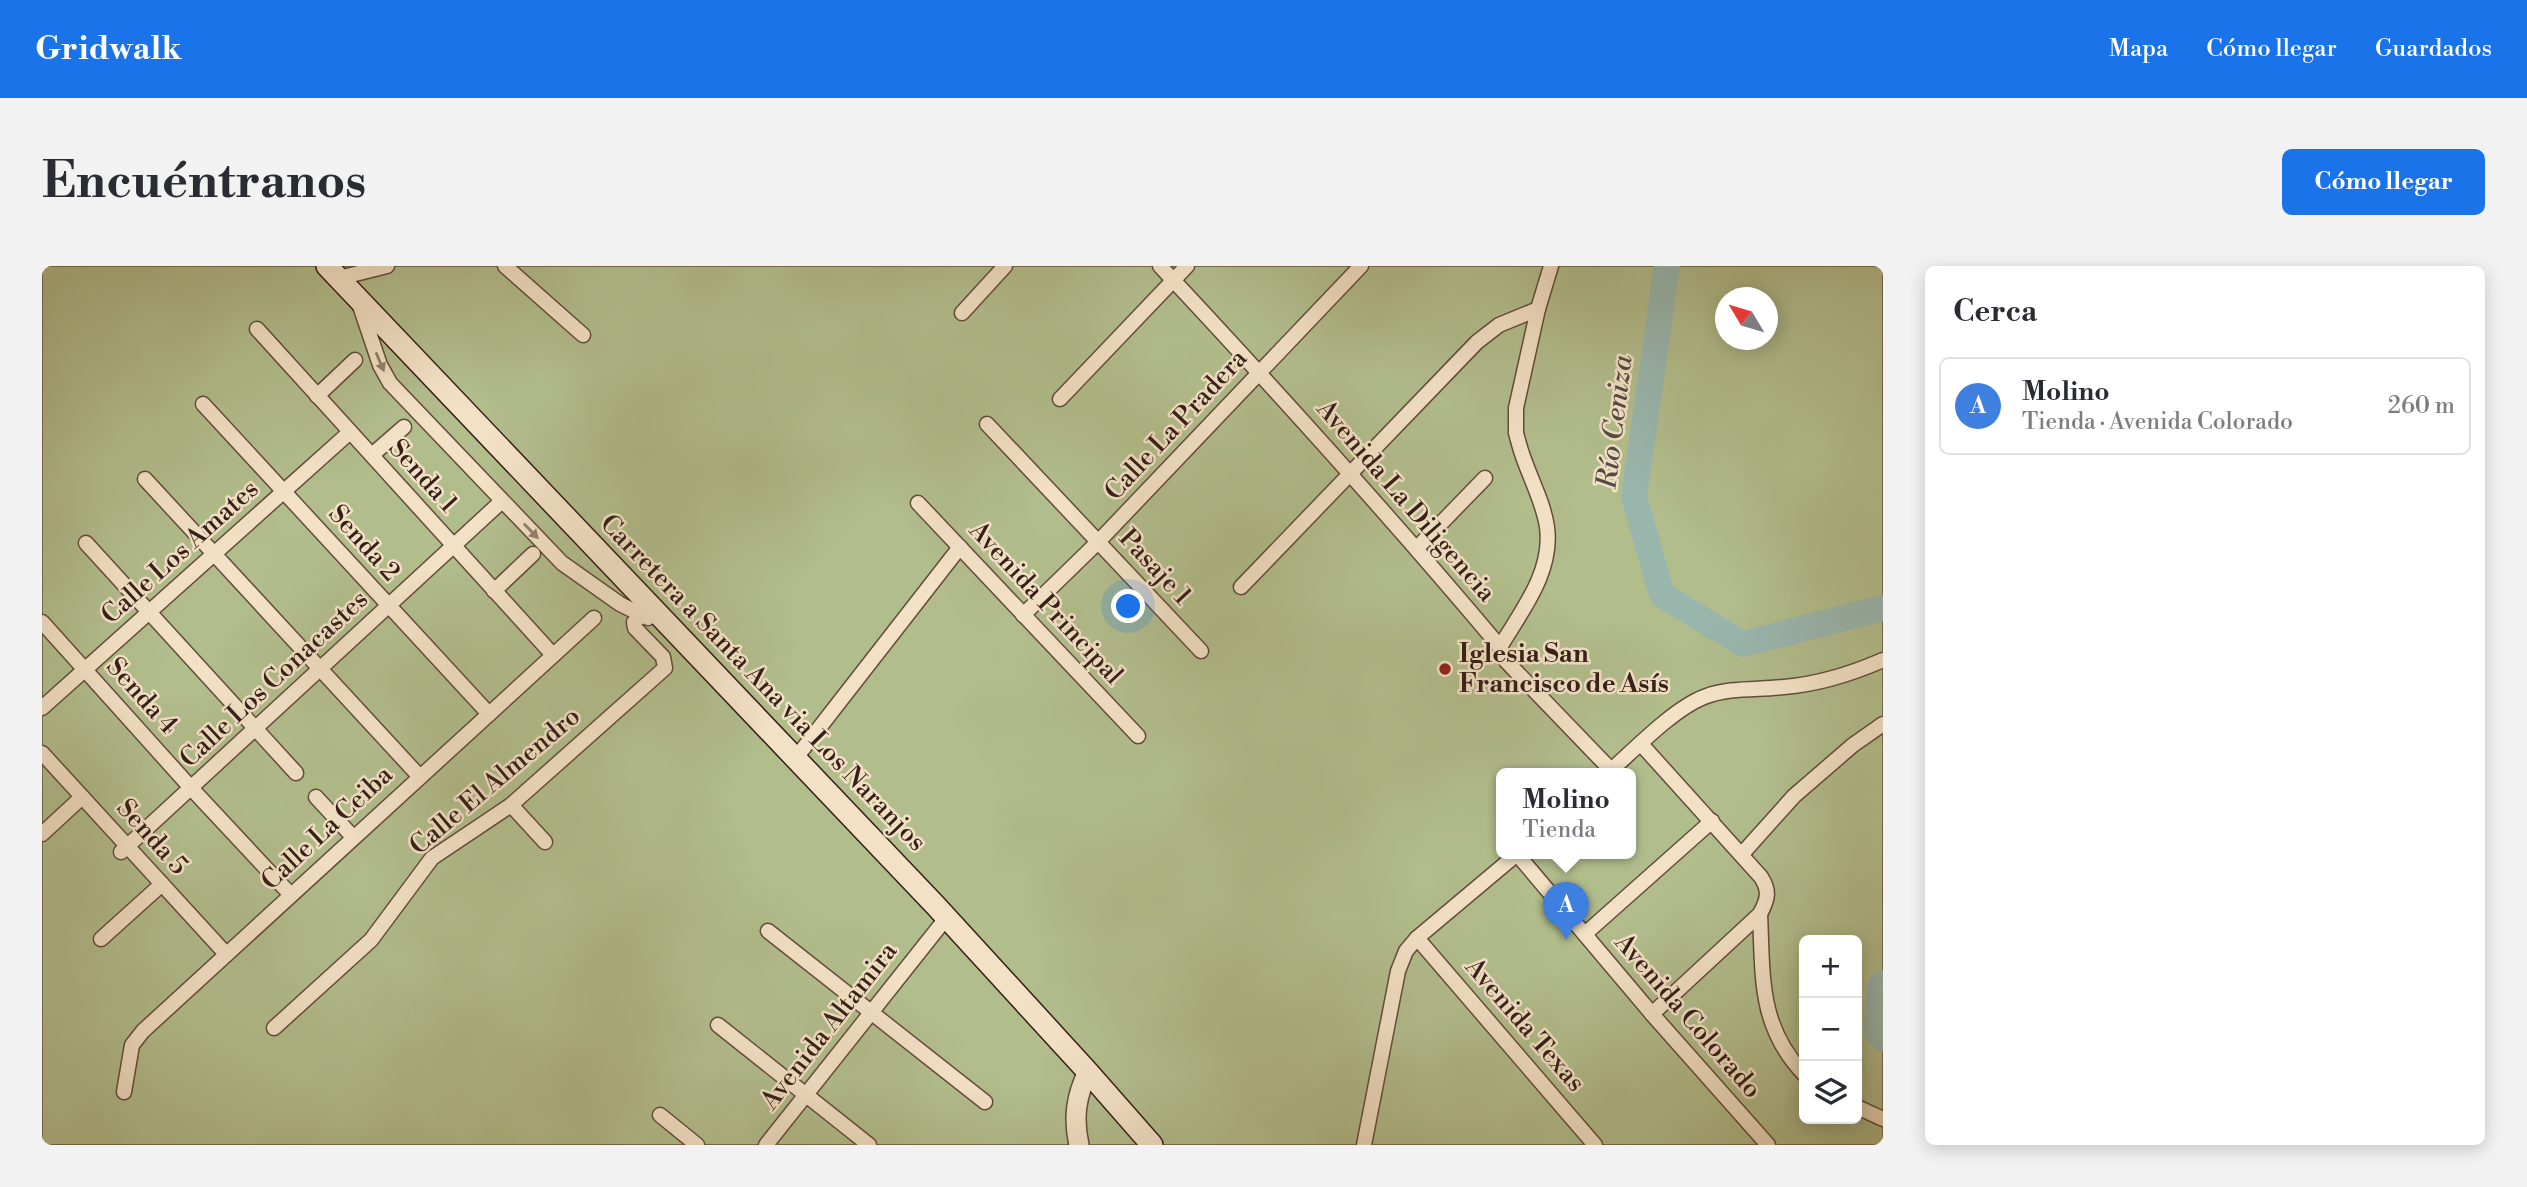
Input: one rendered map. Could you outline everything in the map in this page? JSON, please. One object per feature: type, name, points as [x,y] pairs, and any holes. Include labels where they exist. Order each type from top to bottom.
[{"type":"main road","name":"Carretera a Santa Ana via Los Naranjos","points":[[333,272],[947,917],[1152,1145]]},
{"type":"street","points":[[333,272],[387,266]]},
{"type":"street","points":[[505,266],[583,335]]},
{"type":"street","points":[[962,313],[1005,266]]},
{"type":"street","name":"Avenida La Diligencia","points":[[1160,266],[1417,548],[1500,647],[1506,661],[1605,768]]},
{"type":"street","points":[[1060,399],[1186,266]]},
{"type":"street","name":"Calle La Pradera","points":[[1023,615],[1098,542],[1361,266]]},
{"type":"street","points":[[1500,647],[1537,585],[1546,556],[1547,527],[1516,433],[1516,408],[1538,309],[1551,266]]},
{"type":"street","points":[[358,298],[380,365],[390,383],[502,501],[562,563],[641,616],[666,622]]},
{"type":"street","points":[[1241,587],[1476,342],[1499,325],[1538,309]]},
{"type":"street","name":"Senda 1","points":[[257,329],[553,655]]},
{"type":"street","points":[[317,396],[355,360]]},
{"type":"street","name":"Senda 2","points":[[203,404],[489,714]]},
{"type":"street","name":"Pasaje 1","points":[[987,424],[1201,651]]},
{"type":"street","points":[[372,456],[404,427]]},
{"type":"street","name":"Calle Los Amates","points":[[42,708],[350,432]]},
{"type":"street","points":[[1417,548],[1485,478]]},
{"type":"street","points":[[145,479],[420,777]]},
{"type":"street","name":"Calle Los Conacastes","points":[[124,849],[502,501]]},
{"type":"street","name":"Avenida Principal","points":[[918,503],[1138,736]]},
{"type":"street","points":[[86,542],[296,773]]},
{"type":"street","points":[[795,759],[960,547]]},
{"type":"street","points":[[494,591],[533,554]]},
{"type":"street","name":"Calle El Almendro","points":[[274,1028],[370,940],[432,858],[511,805],[665,668],[663,657],[635,628],[634,622],[641,616]]},
{"type":"street","name":"Calle La Ceiba","points":[[124,1092],[132,1045],[143,1031],[594,618]]},
{"type":"street","name":"Senda 4","points":[[42,622],[291,895]]},
{"type":"street","points":[[1614,768],[1688,705],[1705,696],[1727,691],[1786,687],[1835,679],[1883,660]]},
{"type":"street","points":[[1742,854],[1794,796],[1853,745],[1883,724]]},
{"type":"street","points":[[1641,744],[1742,854],[1767,887],[1768,900],[1760,914],[1652,1014]]},
{"type":"street","name":"Senda 5","points":[[42,752],[124,849],[162,884],[226,954]]},
{"type":"street","points":[[42,834],[82,797]]},
{"type":"street","points":[[316,797],[353,837]]},
{"type":"street","points":[[511,805],[545,842]]},
{"type":"street","points":[[1586,933],[1712,821]]},
{"type":"street","points":[[1364,1145],[1398,971],[1406,951],[1417,938],[1511,859]]},
{"type":"street","name":"Avenida Colorado","points":[[1521,859],[1652,1014],[1768,1145]]},
{"type":"street","points":[[102,939],[162,884]]},
{"type":"street","points":[[1760,914],[1764,988],[1771,1024],[1785,1053],[1799,1068]]},
{"type":"street","name":"Avenida Altamira","points":[[766,1145],[947,917]]},
{"type":"street","points":[[768,931],[985,1102]]},
{"type":"street","name":"Avenida Texas","points":[[1417,938],[1595,1145]]},
{"type":"street","points":[[718,1025],[869,1145]]},
{"type":"street","points":[[1079,1145],[1076,1109],[1088,1072]]},
{"type":"street","points":[[1862,1109],[1883,1119]]},
{"type":"street","points":[[660,1115],[697,1145]]},
{"type":"green space","points":[[42,266],[1883,266],[1883,1145],[42,1145]]},
{"type":"waterway","name":"Río Ceniza","points":[[1667,266],[1634,497],[1662,595],[1743,644],[1883,608]]},
{"type":"waterway","name":"Río Ceniza","points":[[1883,983],[1880,987],[1877,1032],[1883,1039]]},
{"type":"place","name":"Iglesia San Francisco de Asís","points":[[1445,669]]},
{"type":"place","name":"Molino","points":[[1566,940]]}]
